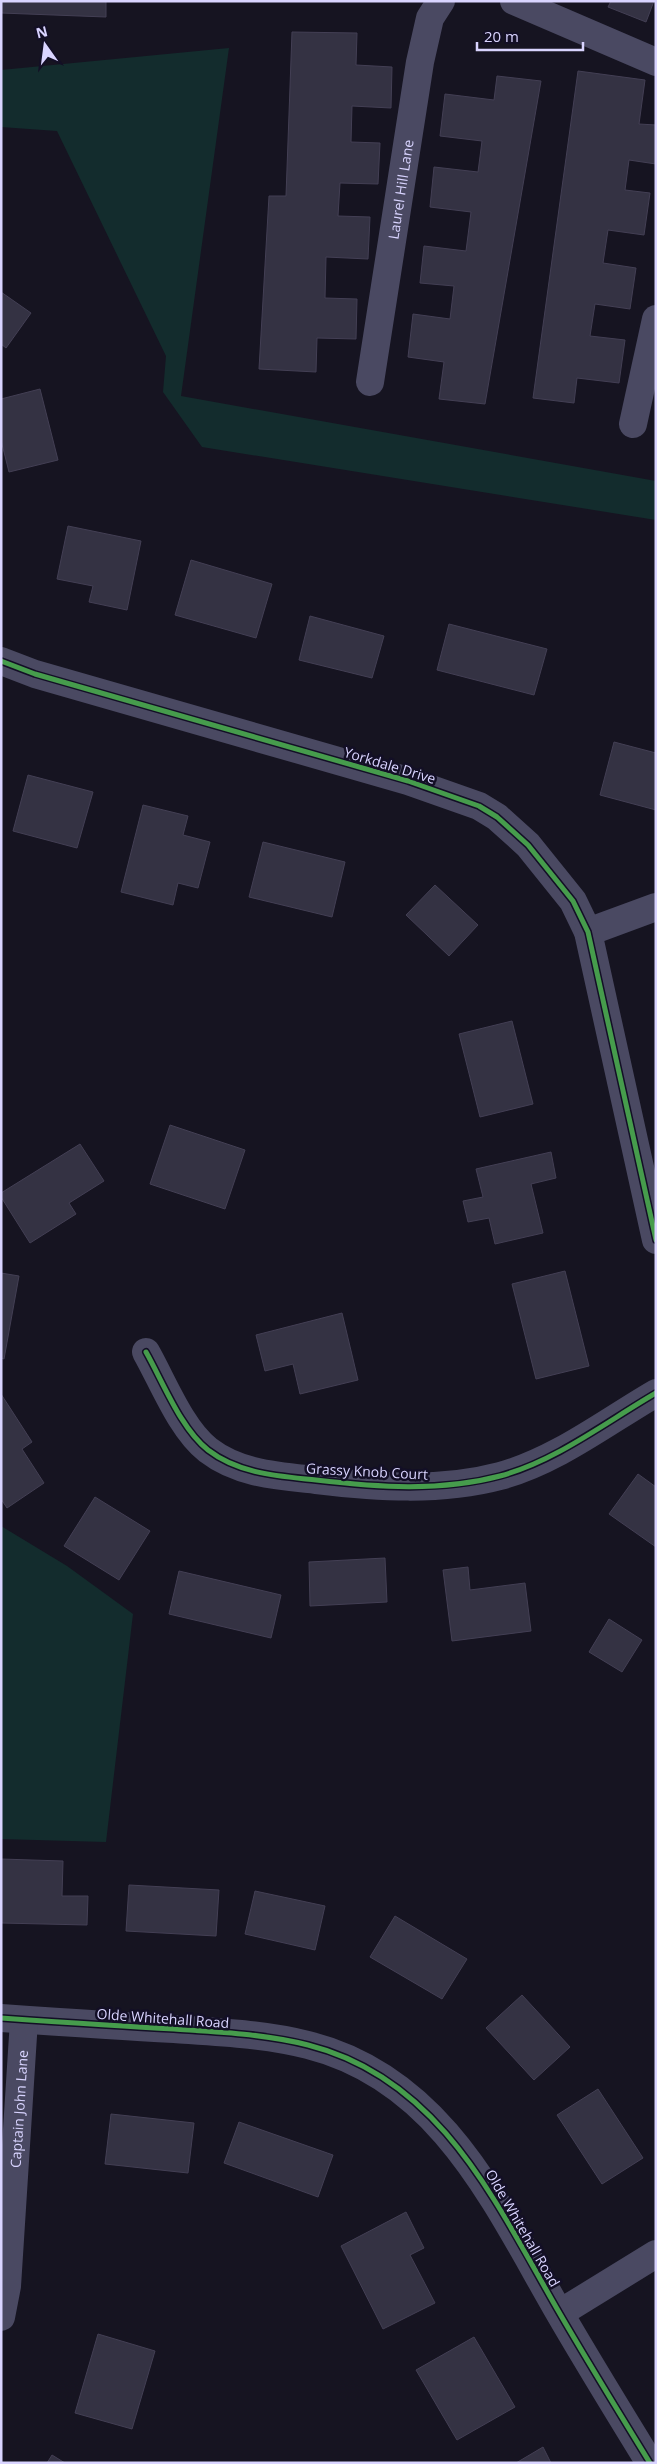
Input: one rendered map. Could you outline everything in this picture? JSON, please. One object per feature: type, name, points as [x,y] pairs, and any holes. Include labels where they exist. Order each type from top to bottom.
[{"type":"street","name":"Laurel Hill Lane","points":[[370,382],[420,62],[430,18],[441,1]]},
{"type":"street","points":[[514,1],[656,62]]},
{"type":"street","points":[[633,424],[656,319]]},
{"type":"street","name":"Yorkdale Drive","points":[[1,661],[35,674],[408,781],[478,806],[497,817],[528,845],[573,901],[588,932],[656,1240]]},
{"type":"street","points":[[588,932],[656,907]]},
{"type":"street","name":"Grassy Knob Court","points":[[146,1352],[188,1428],[207,1449],[226,1462],[266,1475],[328,1482],[424,1488],[475,1482],[501,1476],[551,1455],[656,1393]]},
{"type":"street","name":"Olde Whitehall Road","points":[[13,2019],[205,2031],[280,2039],[309,2045],[358,2063],[410,2096],[433,2117],[483,2179],[560,2313],[650,2463]]},
{"type":"street","name":"Captain John Lane","points":[[1,2317],[7,2286],[13,2019]]},
{"type":"street","points":[[560,2313],[656,2254]]},
{"type":"green space","points":[[229,48],[181,396],[656,481],[656,520],[202,447],[163,392],[166,356],[57,131],[1,127],[1,70]]},
{"type":"green space","points":[[1,1526],[67,1566],[133,1614],[106,1842],[1,1839]]},
{"type":"building","points":[[1,1],[106,1],[106,17],[1,13]]},
{"type":"building","points":[[611,1],[654,1],[646,22],[608,7]]},
{"type":"building","points":[[292,32],[357,33],[356,65],[392,67],[391,108],[352,106],[351,142],[380,143],[378,184],[340,183],[338,216],[370,217],[368,259],[326,257],[325,298],[357,299],[356,339],[317,338],[316,372],[259,369],[269,196],[286,196]]},
{"type":"building","points":[[578,71],[645,80],[639,124],[656,125],[656,164],[629,160],[625,190],[650,193],[644,235],[608,230],[603,263],[636,268],[630,309],[595,304],[590,336],[625,340],[619,383],[577,378],[574,403],[533,398]]},
{"type":"building","points":[[497,76],[541,81],[485,404],[439,399],[444,362],[408,357],[413,314],[450,319],[454,286],[420,283],[424,246],[466,251],[471,212],[430,207],[434,167],[478,172],[482,141],[440,136],[445,94],[494,100]]},
{"type":"building","points":[[1,292],[31,313],[6,348],[1,344]]},
{"type":"building","points":[[40,389],[58,460],[9,472],[1,440],[1,399]]},
{"type":"building","points":[[68,526],[141,541],[127,610],[89,602],[93,586],[57,579]]},
{"type":"building","points":[[191,560],[272,584],[256,638],[175,615]]},
{"type":"building","points":[[310,616],[384,636],[372,678],[299,660]]},
{"type":"building","points":[[449,624],[547,649],[534,695],[437,670]]},
{"type":"building","points":[[614,742],[656,753],[656,810],[600,795]]},
{"type":"building","points":[[28,775],[93,792],[77,848],[13,831]]},
{"type":"building","points":[[143,805],[188,816],[183,835],[210,842],[198,888],[178,883],[173,905],[121,892]]},
{"type":"building","points":[[263,842],[345,862],[332,917],[249,897]]},
{"type":"building","points":[[435,885],[478,925],[449,956],[406,915]]},
{"type":"building","points":[[512,1021],[533,1104],[480,1117],[459,1034]]},
{"type":"building","points":[[170,1125],[245,1150],[225,1209],[150,1184]]},
{"type":"building","points":[[80,1144],[104,1181],[69,1203],[76,1214],[30,1243],[1,1197],[1,1193]]},
{"type":"building","points":[[551,1152],[556,1178],[531,1184],[543,1233],[495,1244],[489,1218],[468,1222],[463,1201],[483,1197],[476,1169]]},
{"type":"building","points":[[565,1271],[589,1366],[536,1379],[512,1284]]},
{"type":"building","points":[[1,1273],[19,1276],[4,1359],[1,1358]]},
{"type":"building","points":[[342,1313],[358,1380],[300,1394],[293,1364],[265,1371],[256,1335]]},
{"type":"building","points":[[1,1394],[32,1442],[22,1449],[44,1483],[7,1508],[1,1499]]},
{"type":"building","points":[[638,1474],[656,1487],[656,1547],[609,1514]]},
{"type":"building","points":[[95,1497],[150,1531],[119,1580],[64,1546]]},
{"type":"building","points":[[385,1558],[387,1602],[310,1606],[309,1562]]},
{"type":"building","points":[[468,1567],[470,1590],[525,1583],[531,1631],[452,1641],[443,1570]]},
{"type":"building","points":[[179,1571],[281,1595],[271,1638],[169,1614]]},
{"type":"building","points":[[609,1619],[642,1640],[622,1672],[589,1652]]},
{"type":"building","points":[[1,1859],[63,1861],[62,1896],[88,1896],[87,1925],[1,1923]]},
{"type":"building","points":[[129,1885],[219,1890],[216,1936],[126,1931]]},
{"type":"building","points":[[255,1891],[325,1906],[315,1950],[245,1934]]},
{"type":"building","points":[[395,1916],[467,1959],[442,1999],[370,1957]]},
{"type":"building","points":[[522,1995],[570,2047],[534,2080],[486,2028]]},
{"type":"building","points":[[598,2089],[643,2158],[602,2184],[557,2115]]},
{"type":"building","points":[[111,2114],[194,2123],[188,2173],[105,2164]]},
{"type":"building","points":[[239,2122],[333,2155],[318,2197],[224,2163]]},
{"type":"building","points":[[406,2212],[424,2248],[410,2255],[435,2303],[383,2329],[341,2246]]},
{"type":"building","points":[[98,2334],[155,2351],[132,2429],[75,2413]]},
{"type":"building","points":[[474,2337],[515,2407],[457,2440],[416,2370]]},
{"type":"building","points":[[543,2447],[551,2463],[516,2463]]},
{"type":"building","points":[[52,2455],[65,2463],[47,2463]]},
{"type":"cycle path","points":[[1,661],[35,674],[408,781],[479,806],[497,817],[528,845],[573,901],[588,932],[656,1240]]},
{"type":"cycle path","points":[[146,1352],[189,1430],[198,1441],[220,1458],[246,1469],[260,1472],[362,1485],[431,1486],[477,1481],[500,1476],[541,1461],[561,1451],[656,1393]]},
{"type":"cycle path","points":[[1,2018],[207,2031],[275,2038],[308,2045],[354,2061],[393,2085],[428,2114],[458,2148],[485,2185],[650,2463]]}]
